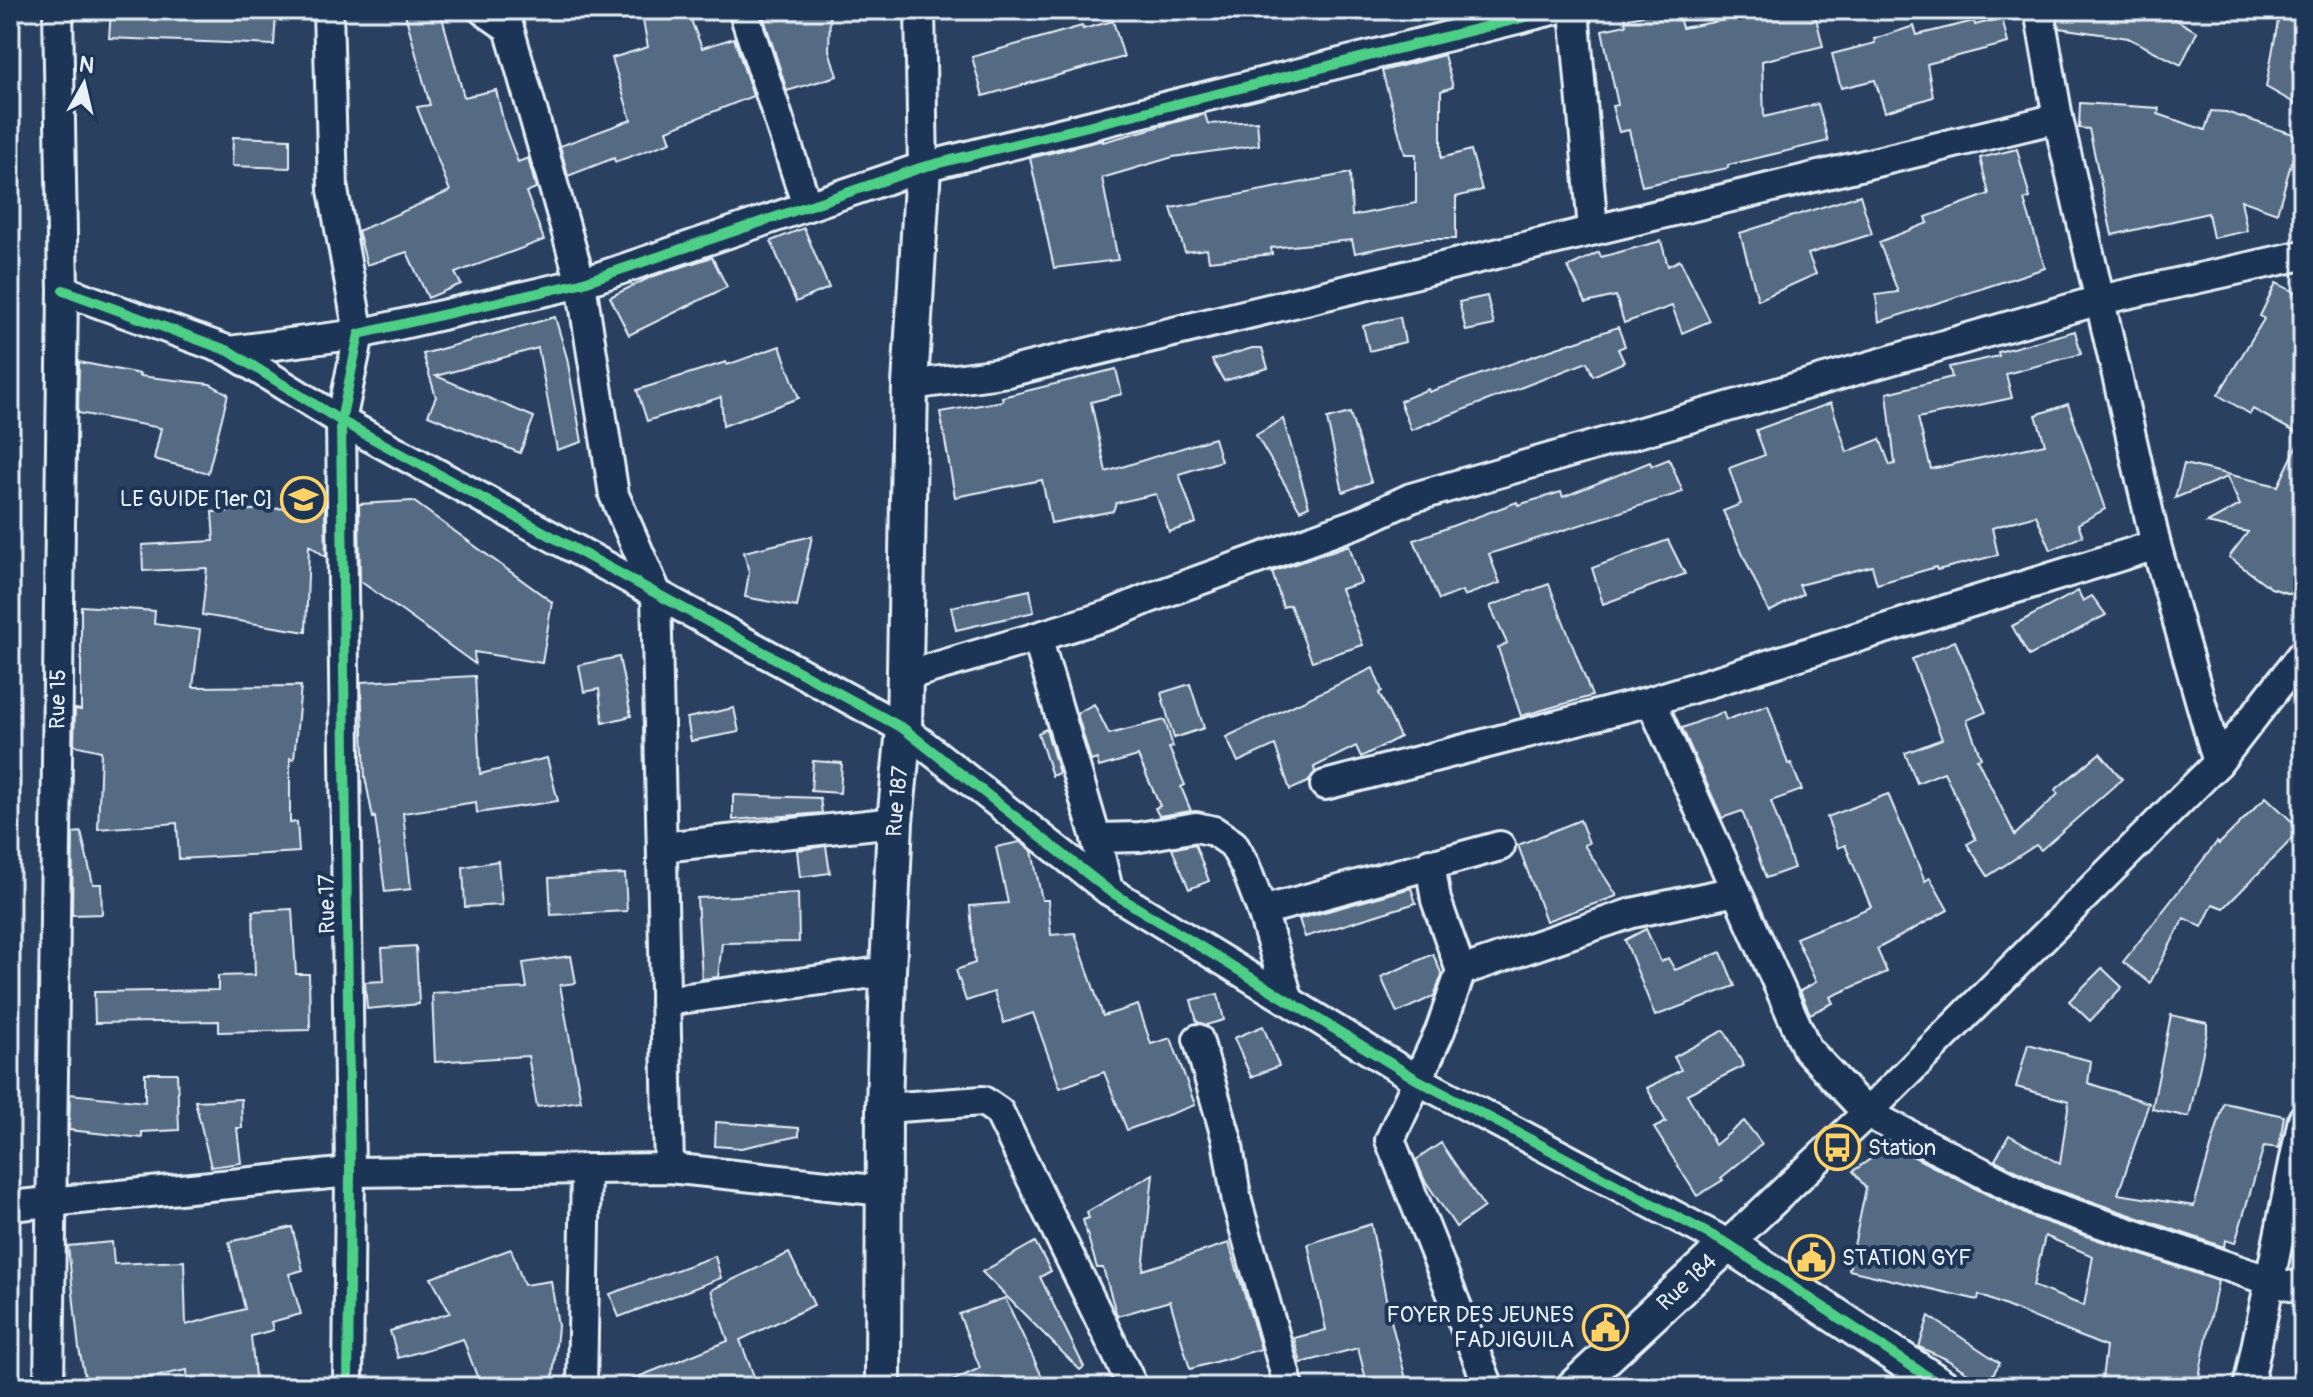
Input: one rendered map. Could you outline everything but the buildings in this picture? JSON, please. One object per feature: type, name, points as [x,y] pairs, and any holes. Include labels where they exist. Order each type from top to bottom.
[{"type":"street","name":"Rue 15","points":[[49,1387],[63,290],[58,10]]},
{"type":"street","points":[[328,10],[333,190],[359,334]]},
{"type":"street","points":[[483,10],[509,28],[581,283],[614,495],[656,592],[669,1168]]},
{"type":"street","points":[[920,10],[923,167]]},
{"type":"street","points":[[229,351],[359,334],[581,283],[923,167],[1553,10]]},
{"type":"street","points":[[1574,10],[1593,230]]},
{"type":"street","points":[[2039,10],[2058,118],[2156,545],[2218,763]]},
{"type":"street","points":[[745,16],[807,206]]},
{"type":"street","points":[[910,385],[1008,372],[2058,118]]},
{"type":"street","name":"Rue 187","points":[[883,1387],[888,971],[895,822],[904,729],[910,385],[923,167]]},
{"type":"street","points":[[905,676],[1109,615],[1360,522],[1411,498],[2100,300],[2303,255]]},
{"type":"street","points":[[63,290],[229,351],[341,421],[904,729],[1108,890],[1416,1079],[1728,1244],[1943,1387]]},
{"type":"street","name":"Rue 17","points":[[348,1387],[350,1172],[341,421],[359,334]]},
{"type":"street","points":[[1325,785],[1651,701],[2156,545]]},
{"type":"street","points":[[1037,637],[1096,838],[1108,890]]},
{"type":"street","points":[[1728,1244],[1867,1113],[2218,763],[2303,653]]},
{"type":"street","points":[[1651,701],[1807,1049],[1867,1113],[2039,1202],[2270,1281],[2303,1289]]},
{"type":"street","points":[[662,847],[895,822]]},
{"type":"street","points":[[1096,838],[1140,837],[1196,827],[1214,831],[1233,844],[1262,911],[1288,998]]},
{"type":"street","points":[[1262,911],[1500,846]]},
{"type":"street","points":[[1430,863],[1436,900],[1461,971],[1440,1031],[1390,1140],[1489,1387]]},
{"type":"street","points":[[1461,971],[1632,913],[1736,891]]},
{"type":"street","points":[[665,1001],[888,971]]},
{"type":"street","points":[[1198,1039],[1227,1140],[1237,1202],[1289,1387]]},
{"type":"street","points":[[884,1108],[983,1101],[999,1112],[1133,1387]]},
{"type":"street","points":[[2248,1387],[2303,1119]]},
{"type":"street","points":[[10,1206],[350,1172],[669,1168],[883,1191]]},
{"type":"street","points":[[582,1387],[586,1170]]},
{"type":"street","name":"Rue 184","points":[[1574,1387],[1728,1244]]},
{"type":"cycle path","points":[[348,1387],[350,1172],[341,421],[359,334],[581,283],[923,167],[1553,10]]},
{"type":"cycle path","points":[[63,290],[229,351],[341,421],[904,729],[1108,890],[1416,1079],[1728,1244],[1943,1387]]},
{"type":"place","name":"LE GUIDE [1er C]","points":[[304,499]]},
{"type":"place","name":"Station","points":[[1837,1148]]},
{"type":"place","name":"STATION GYF","points":[[1811,1258]]},
{"type":"place","name":"FOYER DES JEUNES FADJIGUILA","points":[[1605,1328]]}]
